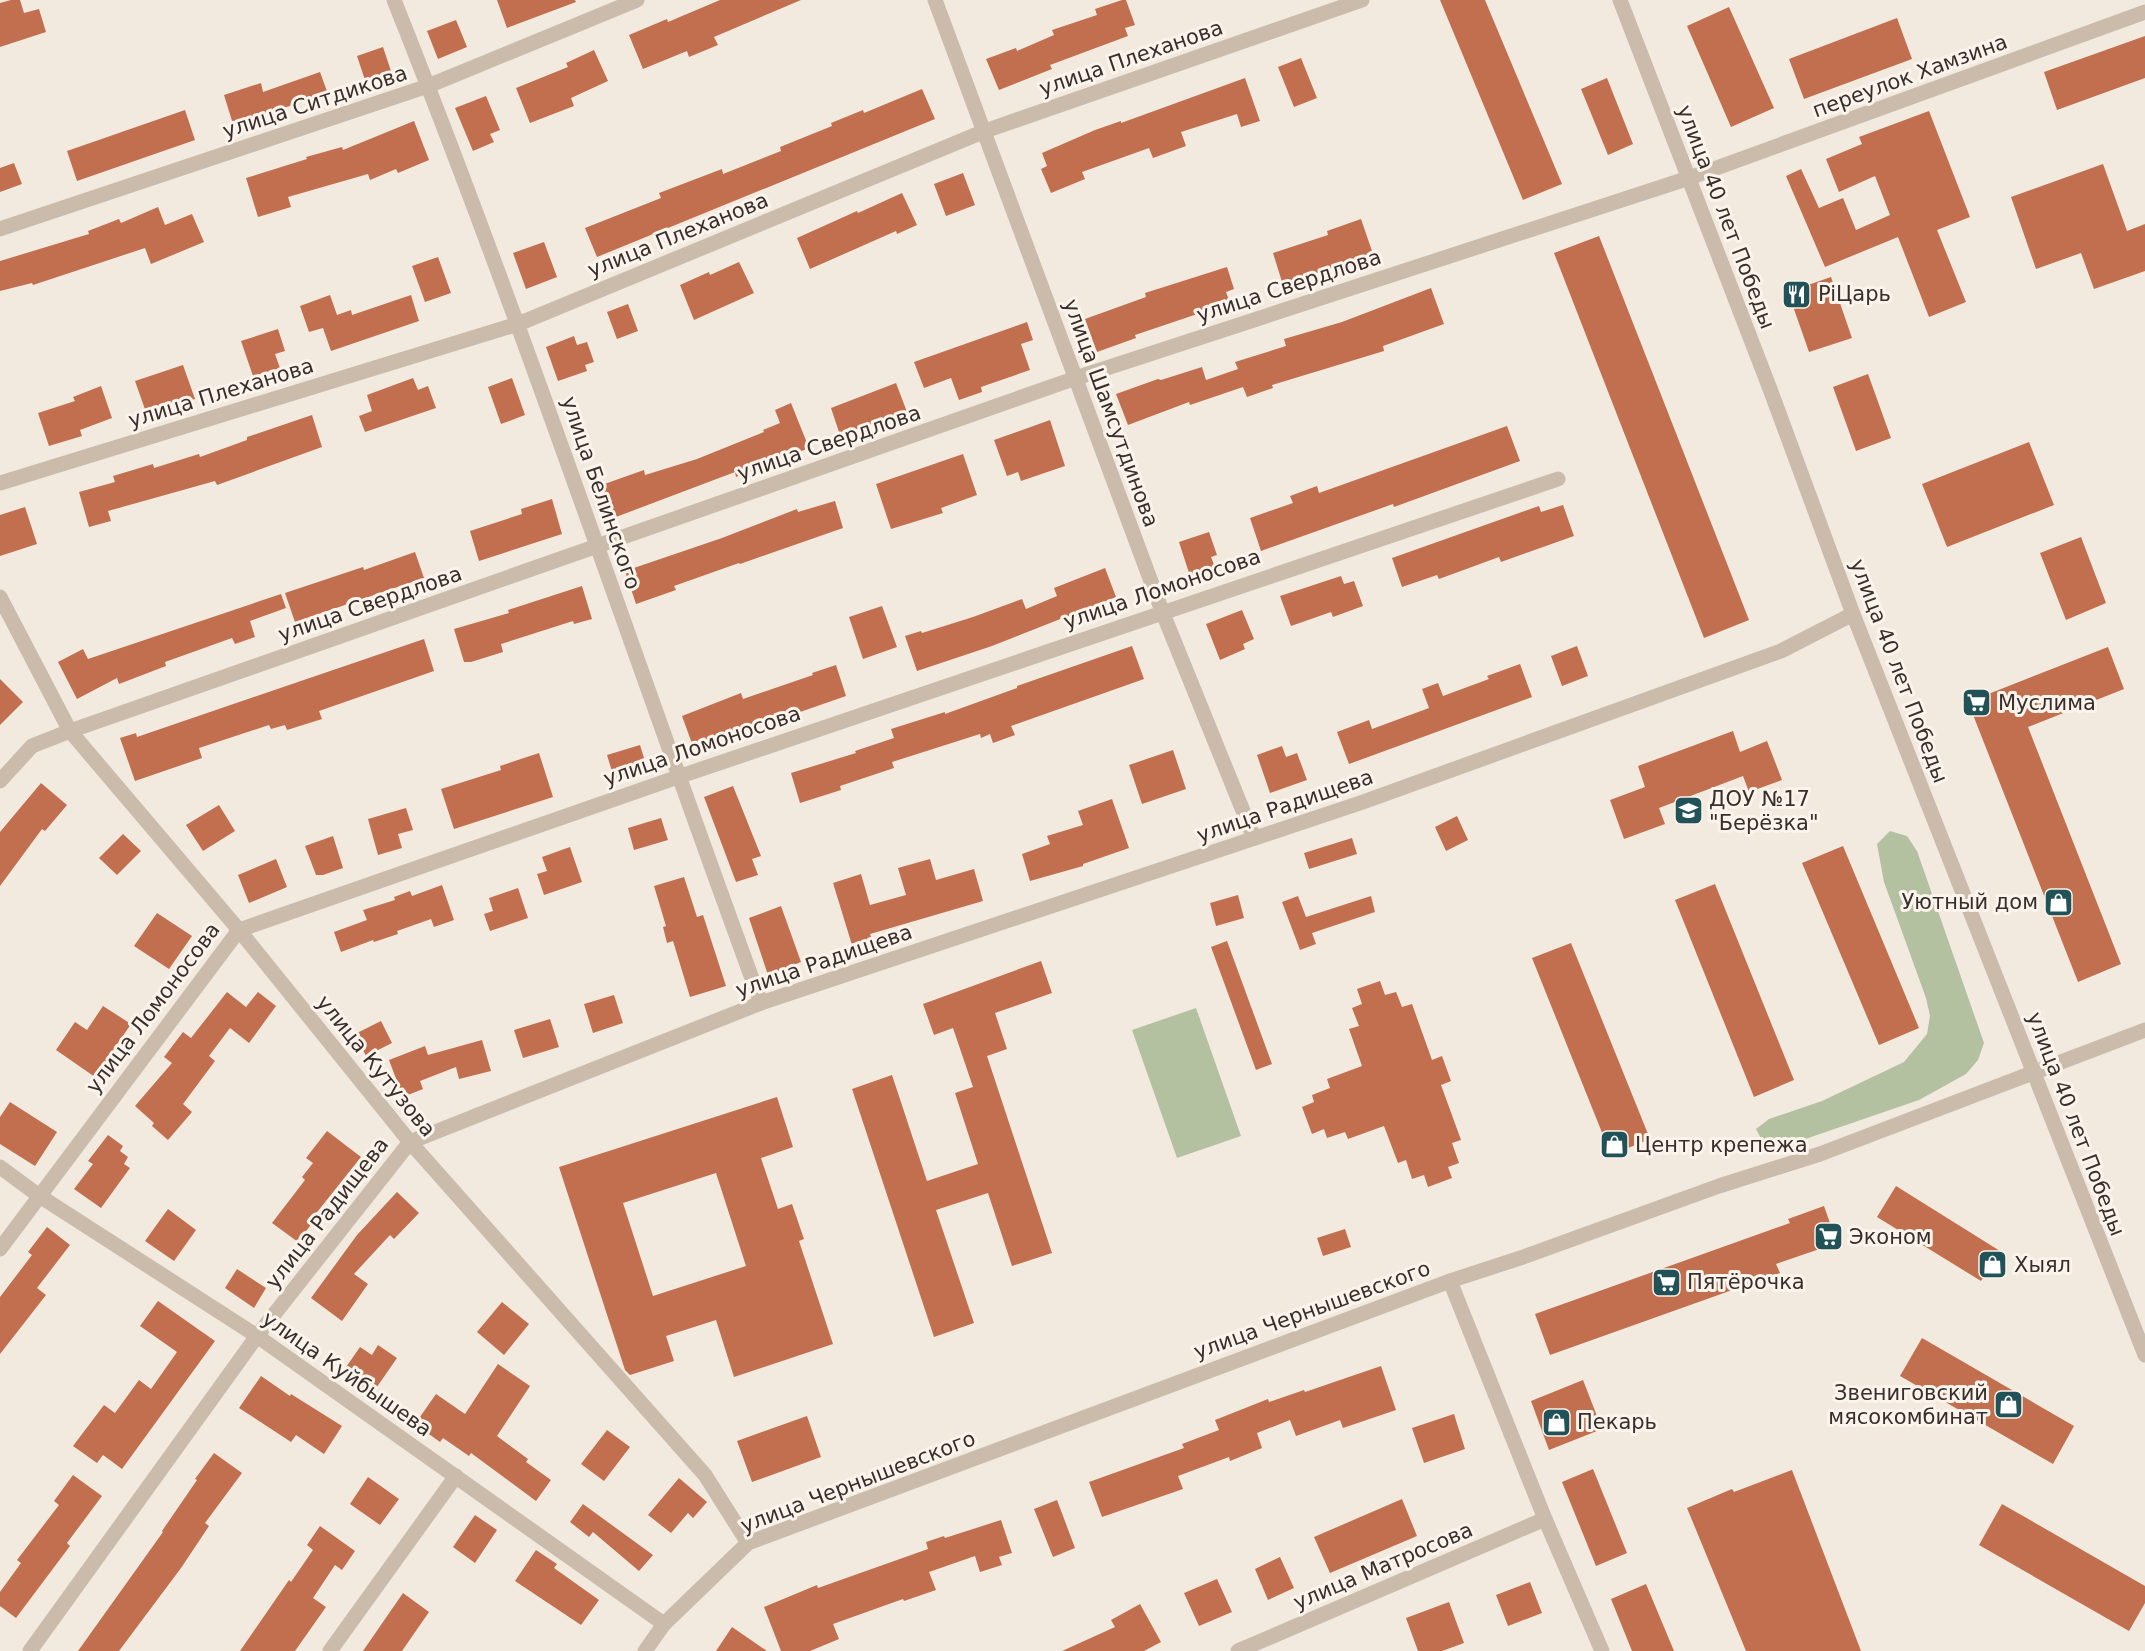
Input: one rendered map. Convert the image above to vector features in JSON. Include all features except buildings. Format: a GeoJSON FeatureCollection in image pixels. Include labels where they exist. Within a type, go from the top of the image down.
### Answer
{"type":"FeatureCollection","features":[{"type":"Feature","properties":{"kind":"street","name":"улица Белинского"},"geometry":{"type":"LineString","coordinates":[[394,0],[518,324],[678,777],[761,1003]]}},
{"type":"Feature","properties":{"kind":"street","name":"улица Ситдикова"},"geometry":{"type":"LineString","coordinates":[[0,229],[428,87],[637,0]]}},
{"type":"Feature","properties":{"kind":"street","name":"улица Шамсутдинова"},"geometry":{"type":"LineString","coordinates":[[935,0],[1162,611],[1254,838]]}},
{"type":"Feature","properties":{"kind":"street","name":"улица Плеханова"},"geometry":{"type":"LineString","coordinates":[[0,483],[518,324],[985,131],[1362,0]]}},
{"type":"Feature","properties":{"kind":"street","name":"улица 40 лет Победы"},"geometry":{"type":"LineString","coordinates":[[1620,0],[1770,389],[1853,614],[2145,1355]]}},
{"type":"Feature","properties":{"kind":"street","name":"переулок Хамзина"},"geometry":{"type":"LineString","coordinates":[[1689,178],[2145,12]]}},
{"type":"Feature","properties":{"kind":"street","name":"улица Свердлова"},"geometry":{"type":"LineString","coordinates":[[0,781],[32,746],[70,731],[1076,378],[1689,178]]}},
{"type":"Feature","properties":{"kind":"street","name":"улица Ломоносова"},"geometry":{"type":"LineString","coordinates":[[0,1249],[38,1195],[239,930],[1162,611],[1558,479]]}},
{"type":"Feature","properties":{"kind":"street","name":"улица Кутузова"},"geometry":{"type":"LineString","coordinates":[[0,597],[70,731],[239,930],[410,1142],[705,1475],[748,1543]]}},
{"type":"Feature","properties":{"kind":"street","name":"улица Радищева"},"geometry":{"type":"LineString","coordinates":[[30,1651],[257,1336],[410,1142],[761,1003],[1363,802],[1781,651],[1853,614]]}},
{"type":"Feature","properties":{"kind":"street","name":"улица Чернышевского"},"geometry":{"type":"LineString","coordinates":[[645,1651],[664,1624],[748,1543],[1450,1281],[1719,1186],[1820,1154],[2145,1030]]}},
{"type":"Feature","properties":{"kind":"street","name":"улица Куйбышева"},"geometry":{"type":"LineString","coordinates":[[0,1167],[38,1195],[257,1336],[664,1624]]}},
{"type":"Feature","properties":{"kind":"street"},"geometry":{"type":"LineString","coordinates":[[1450,1281],[1545,1519],[1602,1651]]}},
{"type":"Feature","properties":{"kind":"street"},"geometry":{"type":"LineString","coordinates":[[330,1651],[456,1476]]}},
{"type":"Feature","properties":{"kind":"street","name":"улица Матросова"},"geometry":{"type":"LineString","coordinates":[[1238,1651],[1545,1519]]}},
{"type":"Feature","properties":{"kind":"green space"},"geometry":{"type":"Polygon","coordinates":[[[1890,831],[1907,836],[1917,851],[1984,1043],[1978,1060],[1966,1074],[1919,1100],[1782,1147],[1764,1144],[1756,1129],[1769,1119],[1822,1101],[1904,1062],[1927,1034],[1930,1016],[1926,998],[1884,882],[1877,844],[1890,831]]]}},
{"type":"Feature","properties":{"kind":"green space"},"geometry":{"type":"Polygon","coordinates":[[[1196,1008],[1241,1136],[1177,1158],[1132,1030],[1196,1008]]]}},
{"type":"Feature","properties":{"kind":"place","name":"PiЦарь"},"geometry":{"type":"Point","coordinates":[1797,294]}},
{"type":"Feature","properties":{"kind":"place","name":"Муслима"},"geometry":{"type":"Point","coordinates":[1977,703]}},
{"type":"Feature","properties":{"kind":"place","name":"ДОУ №17 \"Берёзка\""},"geometry":{"type":"Point","coordinates":[1688,811]}},
{"type":"Feature","properties":{"kind":"place","name":"Уютный дом"},"geometry":{"type":"Point","coordinates":[2059,902]}},
{"type":"Feature","properties":{"kind":"place","name":"Центр крепежа"},"geometry":{"type":"Point","coordinates":[1614,1145]}},
{"type":"Feature","properties":{"kind":"place","name":"Эконом"},"geometry":{"type":"Point","coordinates":[1828,1237]}},
{"type":"Feature","properties":{"kind":"place","name":"Хыял"},"geometry":{"type":"Point","coordinates":[1993,1265]}},
{"type":"Feature","properties":{"kind":"place","name":"Пятёрочка"},"geometry":{"type":"Point","coordinates":[1666,1282]}},
{"type":"Feature","properties":{"kind":"place","name":"Звениговский мясокомбинат"},"geometry":{"type":"Point","coordinates":[2009,1405]}},
{"type":"Feature","properties":{"kind":"place","name":"Пекарь"},"geometry":{"type":"Point","coordinates":[1556,1422]}}]}
